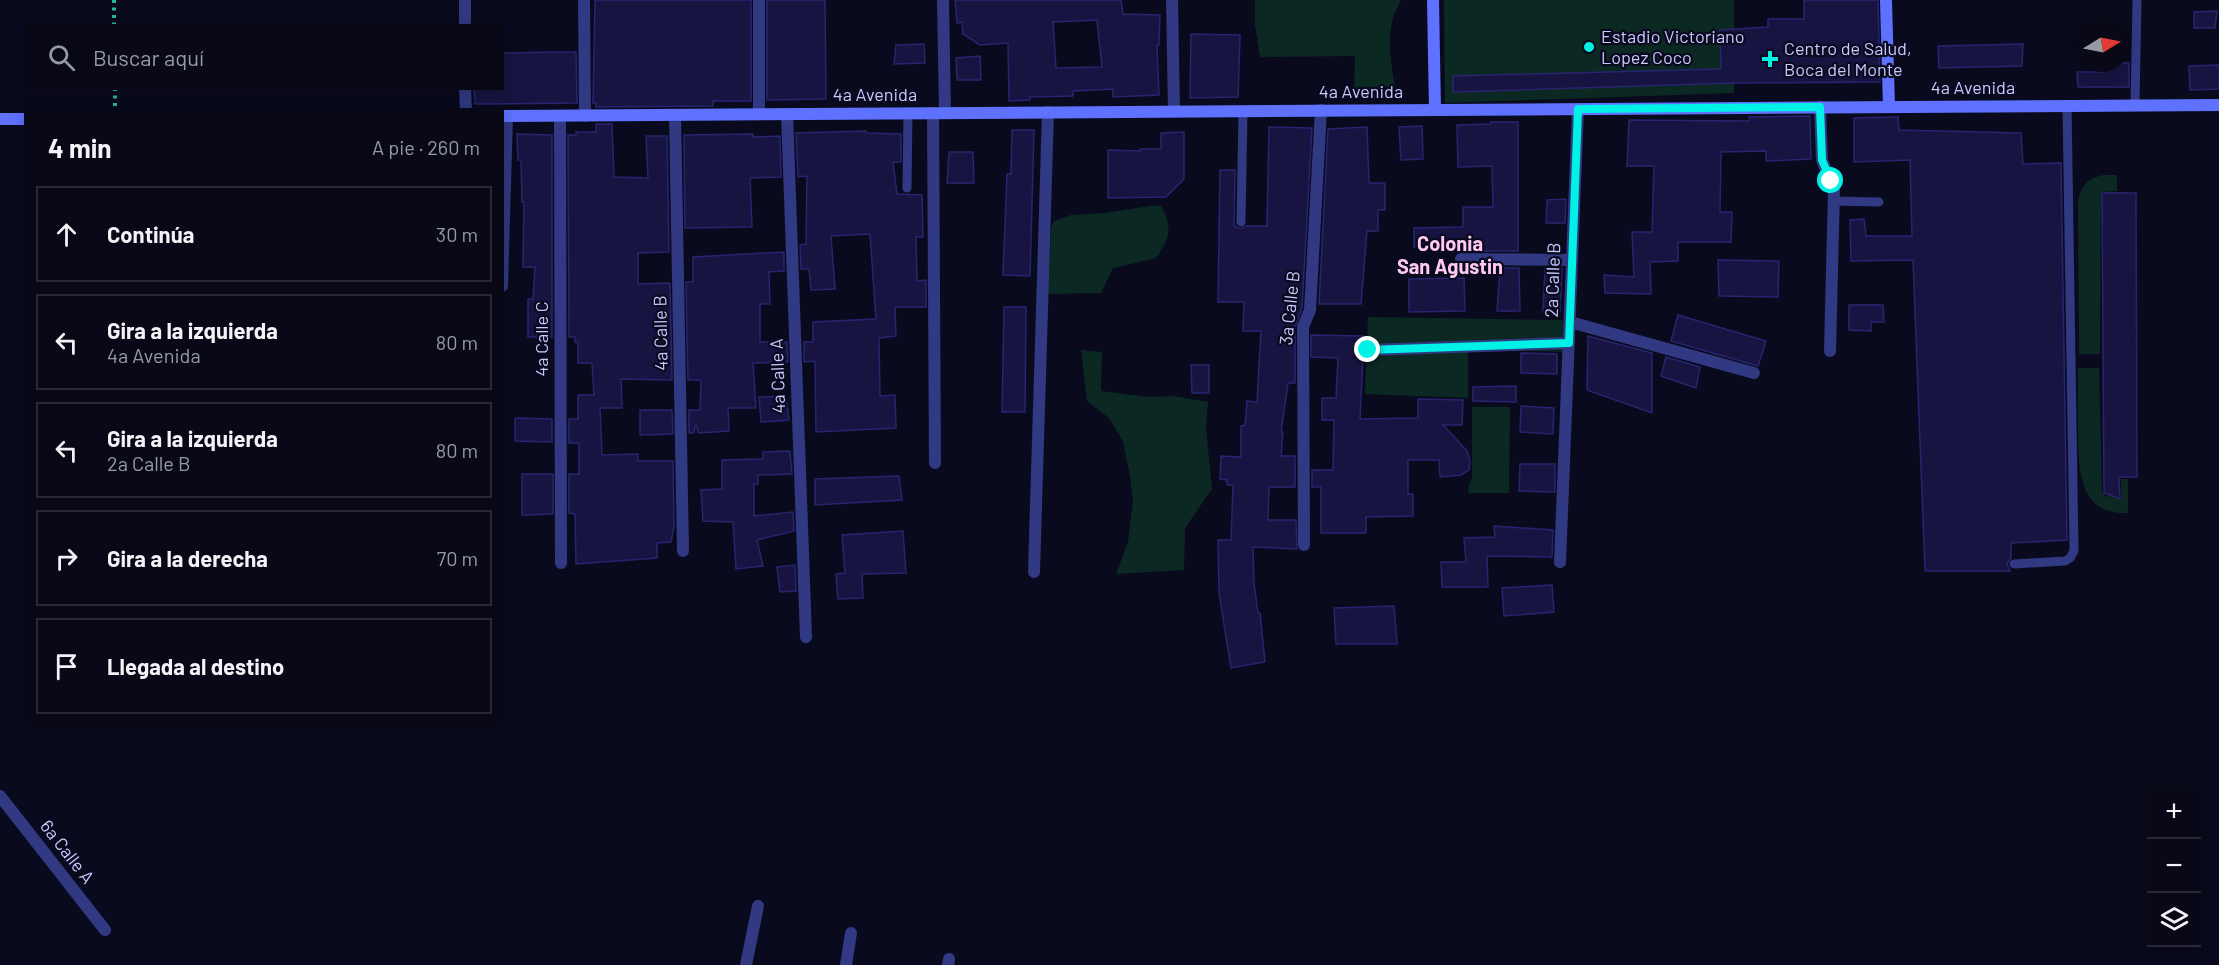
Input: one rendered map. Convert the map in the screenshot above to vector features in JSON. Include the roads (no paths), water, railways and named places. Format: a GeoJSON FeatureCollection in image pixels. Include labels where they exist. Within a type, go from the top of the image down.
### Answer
{"type":"FeatureCollection","features":[{"type":"Feature","properties":{"kind":"street"},"geometry":{"type":"LineString","coordinates":[[465,0],[465,24]]}},
{"type":"Feature","properties":{"kind":"street"},"geometry":{"type":"LineString","coordinates":[[584,0],[585,116]]}},
{"type":"Feature","properties":{"kind":"street"},"geometry":{"type":"LineString","coordinates":[[759,0],[759,114]]}},
{"type":"Feature","properties":{"kind":"street"},"geometry":{"type":"LineString","coordinates":[[935,463],[939,113],[943,0]]}},
{"type":"Feature","properties":{"kind":"street"},"geometry":{"type":"LineString","coordinates":[[1172,0],[1174,111]]}},
{"type":"Feature","properties":{"kind":"street"},"geometry":{"type":"LineString","coordinates":[[1433,0],[1435,110]]}},
{"type":"Feature","properties":{"kind":"street"},"geometry":{"type":"LineString","coordinates":[[1886,0],[1889,107]]}},
{"type":"Feature","properties":{"kind":"street"},"geometry":{"type":"LineString","coordinates":[[465,90],[466,108]]}},
{"type":"Feature","properties":{"kind":"street","name":"4a Avenida"},"geometry":{"type":"LineString","coordinates":[[505,116],[2219,105]]}},
{"type":"Feature","properties":{"kind":"street"},"geometry":{"type":"LineString","coordinates":[[1820,107],[1822,160],[1833,185],[1834,201],[1830,351]]}},
{"type":"Feature","properties":{"kind":"street","name":"2a Calle B"},"geometry":{"type":"LineString","coordinates":[[1560,561],[1578,109]]}},
{"type":"Feature","properties":{"kind":"street","name":"3a Calle B"},"geometry":{"type":"LineString","coordinates":[[1304,545],[1303,327],[1310,310],[1321,110]]}},
{"type":"Feature","properties":{"kind":"street"},"geometry":{"type":"LineString","coordinates":[[1034,572],[1048,112]]}},
{"type":"Feature","properties":{"kind":"street","name":"4a Calle A"},"geometry":{"type":"LineString","coordinates":[[786,114],[806,637]]}},
{"type":"Feature","properties":{"kind":"street","name":"4a Calle B"},"geometry":{"type":"LineString","coordinates":[[675,115],[683,551]]}},
{"type":"Feature","properties":{"kind":"street"},"geometry":{"type":"LineString","coordinates":[[504,173],[505,116]]}},
{"type":"Feature","properties":{"kind":"street","name":"4a Calle C"},"geometry":{"type":"LineString","coordinates":[[560,116],[561,562]]}},
{"type":"Feature","properties":{"kind":"street"},"geometry":{"type":"LineString","coordinates":[[0,119],[24,119]]}},
{"type":"Feature","properties":{"kind":"street"},"geometry":{"type":"LineString","coordinates":[[1461,259],[1572,260]]}},
{"type":"Feature","properties":{"kind":"street"},"geometry":{"type":"LineString","coordinates":[[1570,322],[1754,374]]}},
{"type":"Feature","properties":{"kind":"street"},"geometry":{"type":"LineString","coordinates":[[1368,350],[1569,343]]}},
{"type":"Feature","properties":{"kind":"street","name":"6a Calle A"},"geometry":{"type":"LineString","coordinates":[[0,796],[105,930]]}},
{"type":"Feature","properties":{"kind":"street"},"geometry":{"type":"LineString","coordinates":[[746,965],[758,906]]}},
{"type":"Feature","properties":{"kind":"street"},"geometry":{"type":"LineString","coordinates":[[846,965],[851,933]]}},
{"type":"Feature","properties":{"kind":"lane"},"geometry":{"type":"LineString","coordinates":[[2135,105],[2137,0]]}},
{"type":"Feature","properties":{"kind":"lane"},"geometry":{"type":"LineString","coordinates":[[2014,564],[2065,561],[2074,551],[2067,105]]}},
{"type":"Feature","properties":{"kind":"lane"},"geometry":{"type":"LineString","coordinates":[[1240,222],[1243,111]]}},
{"type":"Feature","properties":{"kind":"lane"},"geometry":{"type":"LineString","coordinates":[[907,188],[908,113]]}},
{"type":"Feature","properties":{"kind":"lane"},"geometry":{"type":"LineString","coordinates":[[1834,201],[1879,201]]}},
{"type":"Feature","properties":{"kind":"place","name":"Estadio Victoriano Lopez Coco"},"geometry":{"type":"Point","coordinates":[1589,47]}},
{"type":"Feature","properties":{"kind":"place","name":"Centro de Salud, Boca del Monte"},"geometry":{"type":"Point","coordinates":[1770,59]}},
{"type":"Feature","properties":{"kind":"district","name":"Colonia San Agustin"},"geometry":{"type":"Point","coordinates":[1450,256]}}]}
